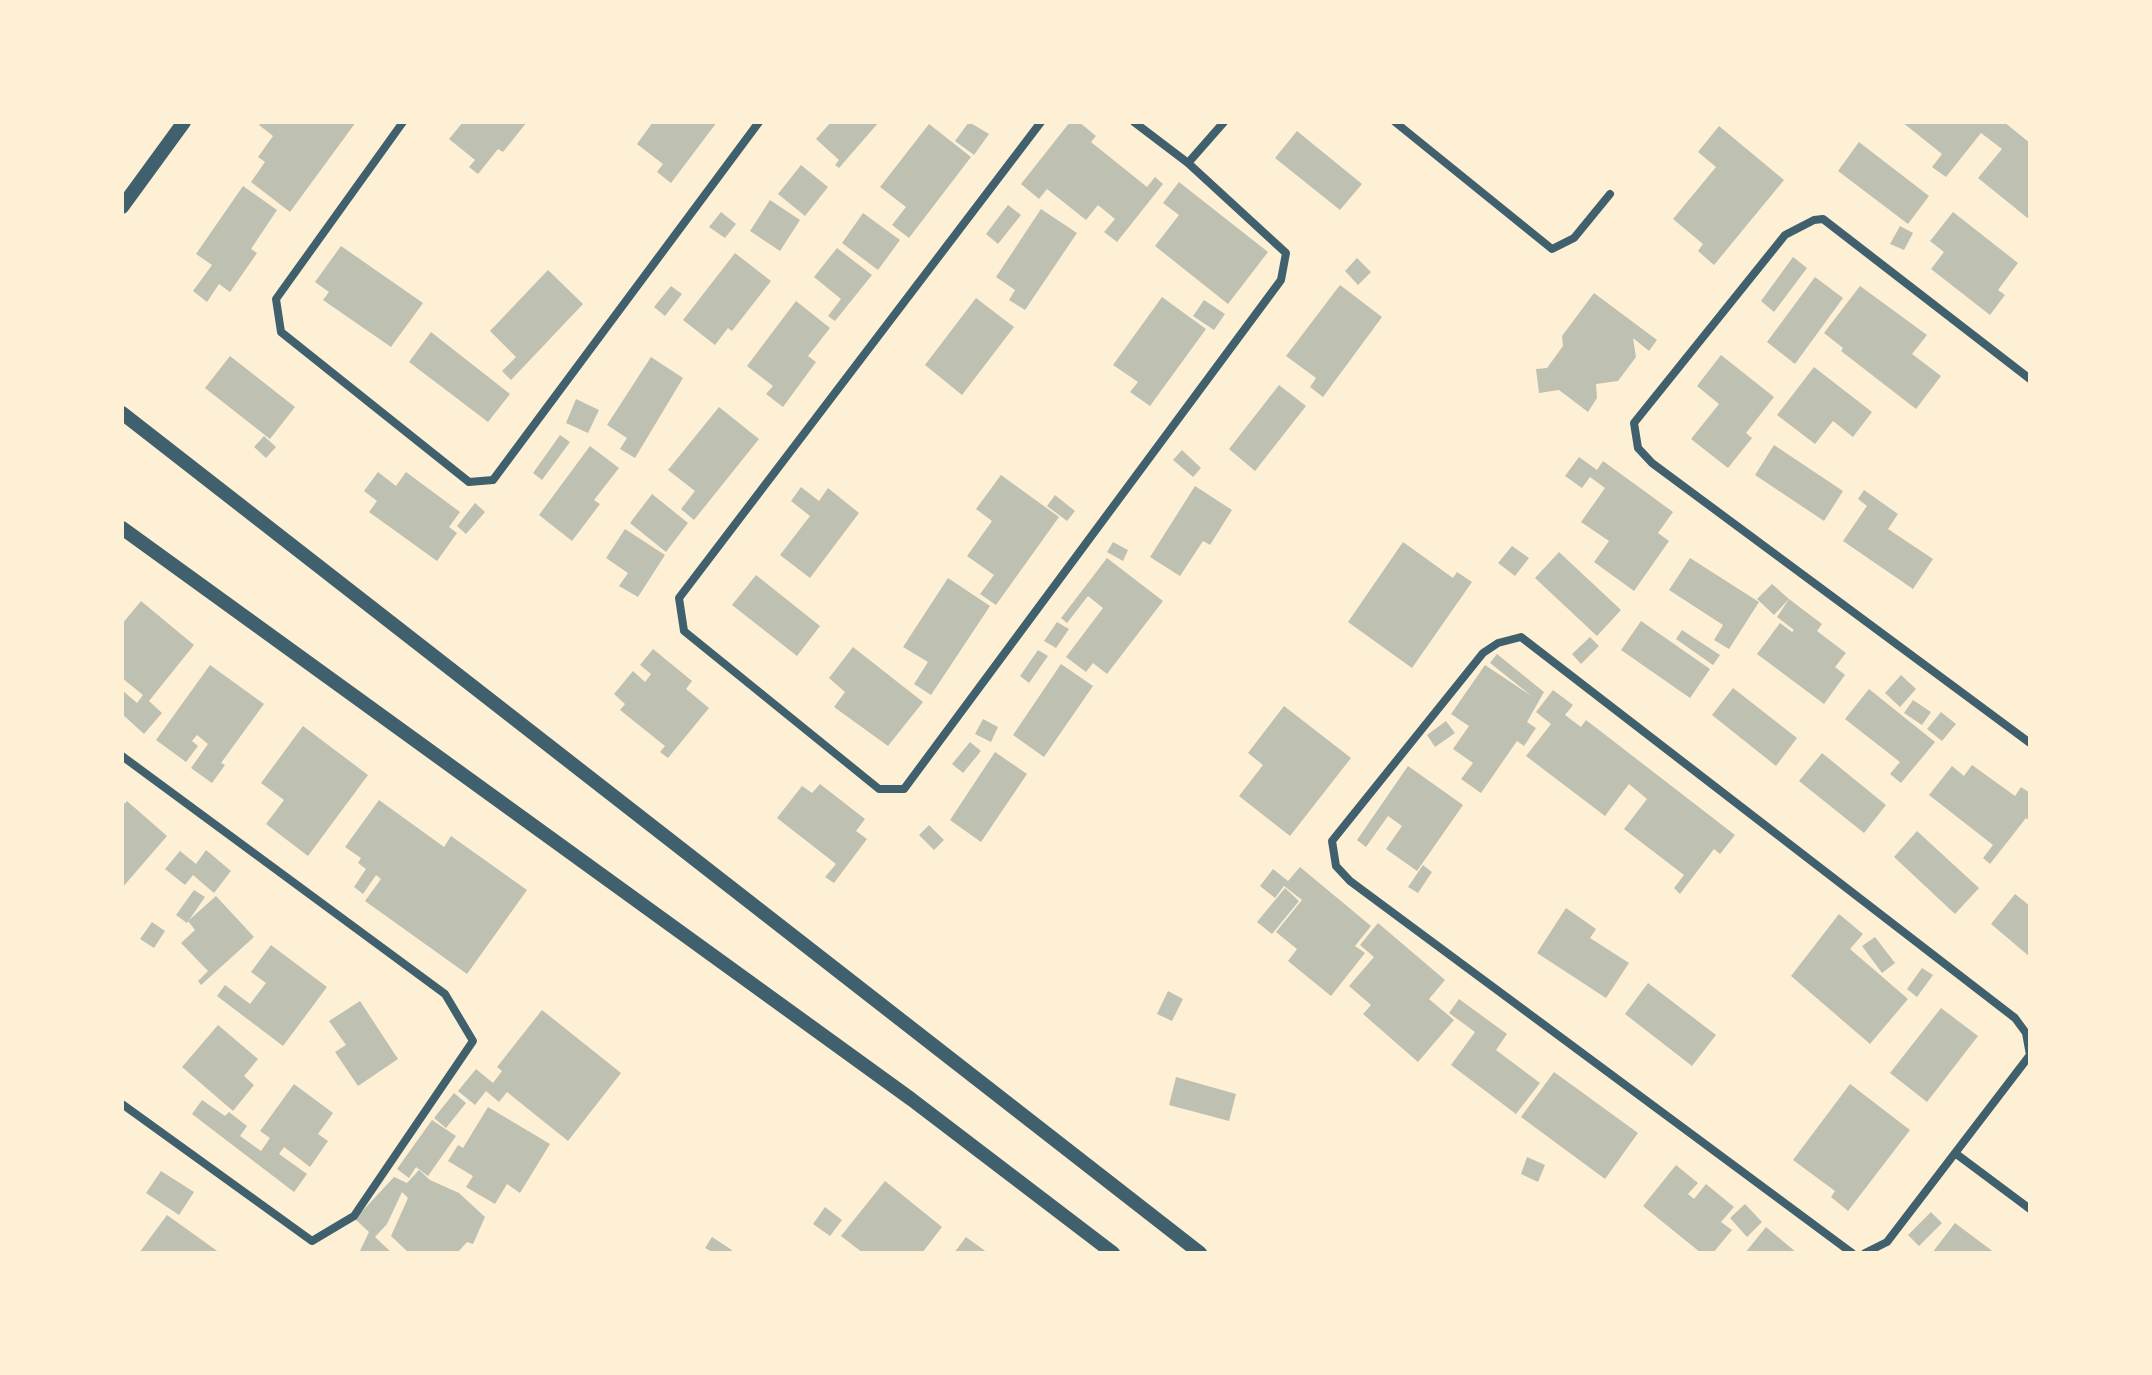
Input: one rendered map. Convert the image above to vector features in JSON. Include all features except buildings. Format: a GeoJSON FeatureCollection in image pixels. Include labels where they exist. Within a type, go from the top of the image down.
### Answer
{"type":"FeatureCollection","features":[{"type":"Feature","properties":{"kind":"street"},"geometry":{"type":"LineString","coordinates":[[122,207],[184,122]]}},
{"type":"Feature","properties":{"kind":"street"},"geometry":{"type":"LineString","coordinates":[[403,122],[276,299],[281,332],[469,482],[493,480],[759,122]]}},
{"type":"Feature","properties":{"kind":"street"},"geometry":{"type":"LineString","coordinates":[[1041,122],[679,598],[684,631],[879,789],[904,789],[1281,280],[1286,253],[1188,163],[1134,122]]}},
{"type":"Feature","properties":{"kind":"street"},"geometry":{"type":"LineString","coordinates":[[1188,163],[1224,122]]}},
{"type":"Feature","properties":{"kind":"street"},"geometry":{"type":"LineString","coordinates":[[1395,122],[1552,249],[1574,238],[1610,194]]}},
{"type":"Feature","properties":{"kind":"street"},"geometry":{"type":"LineString","coordinates":[[2030,379],[1823,219],[1814,220],[1785,235],[1634,423],[1638,448],[1652,463],[2030,743]]}},
{"type":"Feature","properties":{"kind":"street"},"geometry":{"type":"LineString","coordinates":[[122,413],[1200,1253]]}},
{"type":"Feature","properties":{"kind":"street"},"geometry":{"type":"LineString","coordinates":[[122,528],[911,1099],[1113,1253]]}},
{"type":"Feature","properties":{"kind":"street"},"geometry":{"type":"LineString","coordinates":[[1852,1253],[1350,881],[1336,866],[1332,841],[1483,653],[1498,643],[1521,637],[2015,1018],[2026,1033],[2030,1055],[1887,1242],[1865,1253]]}},
{"type":"Feature","properties":{"kind":"street"},"geometry":{"type":"LineString","coordinates":[[122,756],[445,994],[473,1041],[354,1216],[312,1241],[122,1104]]}},
{"type":"Feature","properties":{"kind":"street"},"geometry":{"type":"LineString","coordinates":[[1955,1153],[2030,1209]]}}]}
